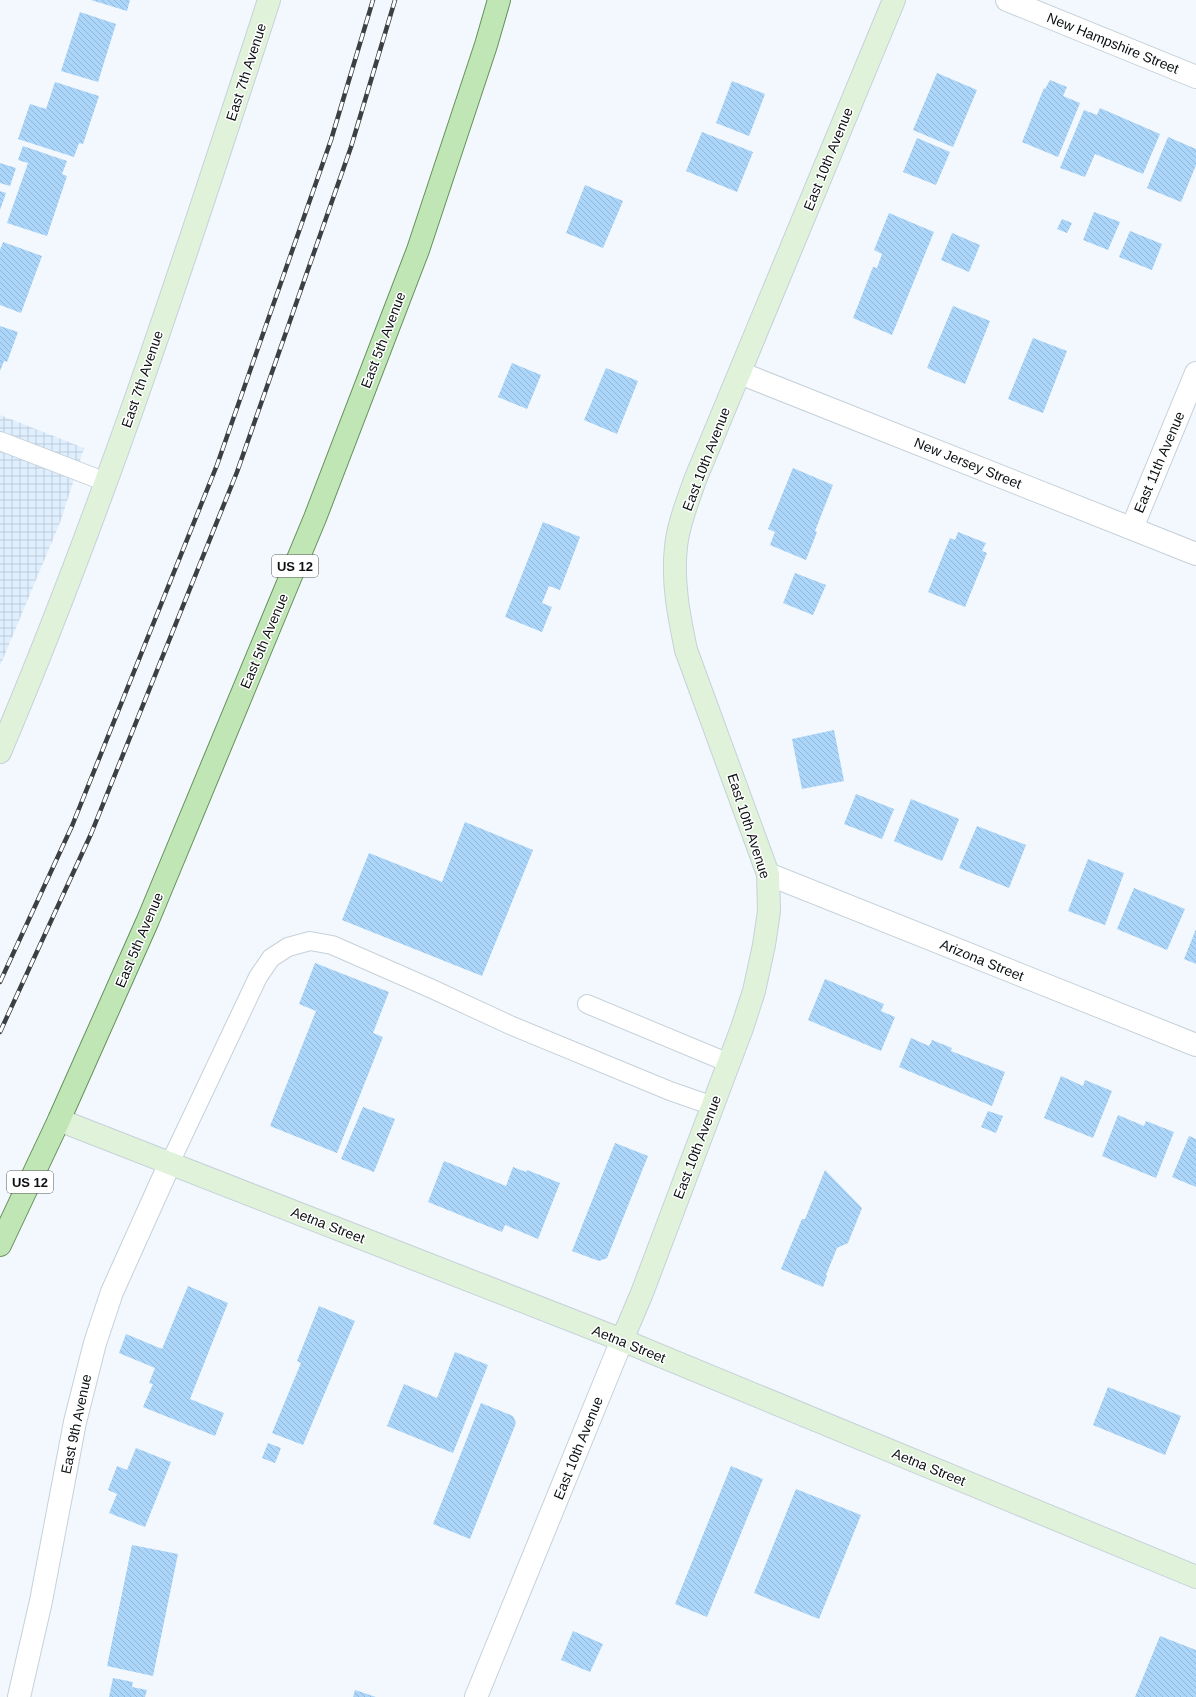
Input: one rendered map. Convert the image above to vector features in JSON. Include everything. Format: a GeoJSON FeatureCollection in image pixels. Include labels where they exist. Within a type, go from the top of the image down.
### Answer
{"type":"FeatureCollection","features":[{"type":"Feature","properties":{"kind":"main road","name":"East 5th Avenue"},"geometry":{"type":"LineString","coordinates":[[0,1245],[60,1120],[151,913],[315,518],[418,250],[486,45],[499,0]]}},
{"type":"Feature","properties":{"kind":"street","name":"East 7th Avenue"},"geometry":{"type":"LineString","coordinates":[[0,752],[58,608],[106,482],[165,315],[269,0]]}},
{"type":"Feature","properties":{"kind":"street","name":"East 10th Avenue"},"geometry":{"type":"LineString","coordinates":[[476,1697],[642,1292],[729,1063],[754,991],[764,945],[769,911],[768,874],[686,650],[679,615],[675,580],[676,546],[684,513],[695,480],[894,0]]}},
{"type":"Feature","properties":{"kind":"street","name":"New Hampshire Street"},"geometry":{"type":"LineString","coordinates":[[1008,0],[1196,77]]}},
{"type":"Feature","properties":{"kind":"street","name":"New Jersey Street"},"geometry":{"type":"LineString","coordinates":[[740,373],[1196,554]]}},
{"type":"Feature","properties":{"kind":"street","name":"East 11th Avenue"},"geometry":{"type":"LineString","coordinates":[[1132,528],[1196,373]]}},
{"type":"Feature","properties":{"kind":"street","name":"Arizona Street"},"geometry":{"type":"LineString","coordinates":[[768,874],[1196,1045]]}},
{"type":"Feature","properties":{"kind":"street","name":"Aetna Street"},"geometry":{"type":"LineString","coordinates":[[60,1120],[622,1340],[1196,1577]]}},
{"type":"Feature","properties":{"kind":"street","name":"East 9th Avenue"},"geometry":{"type":"LineString","coordinates":[[19,1697],[41,1601],[75,1422],[95,1343],[112,1292],[170,1163]]}},
{"type":"Feature","properties":{"kind":"lane"},"geometry":{"type":"LineString","coordinates":[[0,441],[106,482]]}},
{"type":"Feature","properties":{"kind":"lane"},"geometry":{"type":"LineString","coordinates":[[170,1163],[258,977],[271,958],[288,947],[310,941],[332,945],[518,1028],[670,1092],[713,1106]]}},
{"type":"Feature","properties":{"kind":"lane"},"geometry":{"type":"LineString","coordinates":[[587,1004],[729,1063]]}},
{"type":"Feature","properties":{"kind":"shaded area"},"geometry":{"type":"Polygon","coordinates":[[[0,415],[84,448],[61,520],[0,666],[0,415]]]}},
{"type":"Feature","properties":{"kind":"building"},"geometry":{"type":"Polygon","coordinates":[[[91,0],[130,0],[127,11],[91,0]]]}},
{"type":"Feature","properties":{"kind":"building"},"geometry":{"type":"Polygon","coordinates":[[[80,12],[116,24],[98,82],[61,71],[80,12]]]}},
{"type":"Feature","properties":{"kind":"building"},"geometry":{"type":"Polygon","coordinates":[[[937,73],[977,90],[953,147],[913,130],[937,73]]]}},
{"type":"Feature","properties":{"kind":"building"},"geometry":{"type":"Polygon","coordinates":[[[1050,80],[1067,87],[1063,96],[1080,103],[1058,157],[1022,142],[1044,88],[1045,89],[1050,80]]]}},
{"type":"Feature","properties":{"kind":"building"},"geometry":{"type":"Polygon","coordinates":[[[732,81],[765,94],[749,136],[716,123],[732,81]]]}},
{"type":"Feature","properties":{"kind":"building"},"geometry":{"type":"Polygon","coordinates":[[[55,82],[99,96],[83,144],[79,143],[74,157],[18,139],[30,104],[46,109],[55,82]]]}},
{"type":"Feature","properties":{"kind":"building"},"geometry":{"type":"Polygon","coordinates":[[[1100,108],[1160,134],[1143,174],[1095,154],[1085,177],[1060,168],[1084,110],[1097,115],[1100,108]]]}},
{"type":"Feature","properties":{"kind":"building"},"geometry":{"type":"Polygon","coordinates":[[[702,132],[753,152],[737,192],[686,171],[702,132]]]}},
{"type":"Feature","properties":{"kind":"building"},"geometry":{"type":"Polygon","coordinates":[[[1168,137],[1196,149],[1196,165],[1181,202],[1147,188],[1168,137]]]}},
{"type":"Feature","properties":{"kind":"building"},"geometry":{"type":"Polygon","coordinates":[[[917,138],[950,152],[936,185],[903,172],[917,138]]]}},
{"type":"Feature","properties":{"kind":"building"},"geometry":{"type":"Polygon","coordinates":[[[23,146],[67,161],[62,174],[67,176],[47,236],[7,223],[28,163],[18,160],[23,146]]]}},
{"type":"Feature","properties":{"kind":"building"},"geometry":{"type":"Polygon","coordinates":[[[0,163],[16,168],[10,186],[0,183],[0,163]]]}},
{"type":"Feature","properties":{"kind":"building"},"geometry":{"type":"Polygon","coordinates":[[[585,185],[623,201],[603,248],[566,233],[585,185]]]}},
{"type":"Feature","properties":{"kind":"building"},"geometry":{"type":"Polygon","coordinates":[[[0,191],[6,193],[0,210],[0,191]]]}},
{"type":"Feature","properties":{"kind":"building"},"geometry":{"type":"Polygon","coordinates":[[[1094,212],[1120,222],[1108,250],[1083,240],[1094,212]]]}},
{"type":"Feature","properties":{"kind":"building"},"geometry":{"type":"Polygon","coordinates":[[[889,213],[934,232],[892,335],[853,318],[873,267],[877,268],[882,254],[874,250],[889,213]]]}},
{"type":"Feature","properties":{"kind":"building"},"geometry":{"type":"Polygon","coordinates":[[[1062,219],[1072,223],[1067,233],[1057,229],[1062,219]]]}},
{"type":"Feature","properties":{"kind":"building"},"geometry":{"type":"Polygon","coordinates":[[[1130,231],[1162,244],[1152,270],[1119,257],[1130,231]]]}},
{"type":"Feature","properties":{"kind":"building"},"geometry":{"type":"Polygon","coordinates":[[[952,233],[980,245],[969,272],[941,260],[952,233]]]}},
{"type":"Feature","properties":{"kind":"building"},"geometry":{"type":"Polygon","coordinates":[[[3,242],[42,256],[21,313],[0,305],[0,250],[3,242]]]}},
{"type":"Feature","properties":{"kind":"building"},"geometry":{"type":"Polygon","coordinates":[[[953,306],[990,321],[965,384],[927,368],[953,306]]]}},
{"type":"Feature","properties":{"kind":"building"},"geometry":{"type":"Polygon","coordinates":[[[0,326],[18,332],[7,362],[4,361],[0,371],[0,326]]]}},
{"type":"Feature","properties":{"kind":"building"},"geometry":{"type":"Polygon","coordinates":[[[1033,338],[1067,351],[1043,413],[1008,399],[1033,338]]]}},
{"type":"Feature","properties":{"kind":"building"},"geometry":{"type":"Polygon","coordinates":[[[512,363],[541,375],[527,409],[498,397],[512,363]]]}},
{"type":"Feature","properties":{"kind":"building"},"geometry":{"type":"Polygon","coordinates":[[[606,368],[638,381],[617,434],[584,420],[606,368]]]}},
{"type":"Feature","properties":{"kind":"building"},"geometry":{"type":"Polygon","coordinates":[[[793,468],[833,485],[815,531],[817,532],[806,560],[770,545],[775,532],[768,529],[793,468]]]}},
{"type":"Feature","properties":{"kind":"building"},"geometry":{"type":"Polygon","coordinates":[[[543,522],[580,537],[560,590],[549,586],[542,603],[552,607],[542,632],[505,617],[543,522]]]}},
{"type":"Feature","properties":{"kind":"building"},"geometry":{"type":"Polygon","coordinates":[[[958,532],[986,543],[982,551],[987,553],[965,607],[928,592],[950,538],[955,540],[958,532]]]}},
{"type":"Feature","properties":{"kind":"building"},"geometry":{"type":"Polygon","coordinates":[[[795,573],[826,585],[813,615],[783,603],[795,573]]]}},
{"type":"Feature","properties":{"kind":"building"},"geometry":{"type":"Polygon","coordinates":[[[834,730],[844,781],[802,789],[792,739],[834,730]]]}},
{"type":"Feature","properties":{"kind":"building"},"geometry":{"type":"Polygon","coordinates":[[[856,794],[894,809],[882,839],[844,824],[856,794]]]}},
{"type":"Feature","properties":{"kind":"building"},"geometry":{"type":"Polygon","coordinates":[[[911,799],[959,819],[942,861],[894,841],[911,799]]]}},
{"type":"Feature","properties":{"kind":"building"},"geometry":{"type":"Polygon","coordinates":[[[465,822],[533,850],[482,976],[342,920],[369,853],[442,882],[465,822]]]}},
{"type":"Feature","properties":{"kind":"building"},"geometry":{"type":"Polygon","coordinates":[[[977,826],[1026,845],[1009,888],[959,868],[977,826]]]}},
{"type":"Feature","properties":{"kind":"building"},"geometry":{"type":"Polygon","coordinates":[[[1088,859],[1124,873],[1105,925],[1068,911],[1088,859]]]}},
{"type":"Feature","properties":{"kind":"building"},"geometry":{"type":"Polygon","coordinates":[[[1134,888],[1185,909],[1167,950],[1117,929],[1134,888]]]}},
{"type":"Feature","properties":{"kind":"building"},"geometry":{"type":"Polygon","coordinates":[[[1196,929],[1196,964],[1184,959],[1196,929]]]}},
{"type":"Feature","properties":{"kind":"building"},"geometry":{"type":"Polygon","coordinates":[[[315,963],[389,992],[373,1033],[383,1037],[337,1153],[270,1126],[316,1011],[299,1004],[315,963]]]}},
{"type":"Feature","properties":{"kind":"building"},"geometry":{"type":"Polygon","coordinates":[[[825,979],[884,1004],[881,1011],[895,1017],[881,1051],[808,1020],[825,979]]]}},
{"type":"Feature","properties":{"kind":"building"},"geometry":{"type":"Polygon","coordinates":[[[911,1038],[929,1046],[932,1040],[952,1048],[951,1051],[1005,1072],[992,1106],[899,1067],[911,1038]]]}},
{"type":"Feature","properties":{"kind":"building"},"geometry":{"type":"Polygon","coordinates":[[[1061,1076],[1083,1086],[1085,1080],[1112,1091],[1093,1138],[1044,1118],[1061,1076]]]}},
{"type":"Feature","properties":{"kind":"building"},"geometry":{"type":"Polygon","coordinates":[[[363,1107],[395,1119],[374,1172],[341,1159],[363,1107]]]}},
{"type":"Feature","properties":{"kind":"building"},"geometry":{"type":"Polygon","coordinates":[[[988,1111],[1003,1116],[996,1133],[981,1127],[988,1111]]]}},
{"type":"Feature","properties":{"kind":"building"},"geometry":{"type":"Polygon","coordinates":[[[1118,1115],[1144,1126],[1146,1121],[1174,1132],[1156,1178],[1102,1156],[1118,1115]]]}},
{"type":"Feature","properties":{"kind":"building"},"geometry":{"type":"Polygon","coordinates":[[[1189,1136],[1196,1139],[1196,1187],[1172,1177],[1189,1136]]]}},
{"type":"Feature","properties":{"kind":"building"},"geometry":{"type":"Polygon","coordinates":[[[615,1143],[648,1156],[607,1258],[599,1261],[572,1251],[615,1143]]]}},
{"type":"Feature","properties":{"kind":"building"},"geometry":{"type":"Polygon","coordinates":[[[444,1161],[506,1186],[513,1167],[526,1172],[527,1170],[560,1183],[538,1239],[505,1225],[502,1232],[428,1202],[444,1161]]]}},
{"type":"Feature","properties":{"kind":"building"},"geometry":{"type":"Polygon","coordinates":[[[825,1170],[862,1208],[848,1243],[837,1248],[826,1275],[827,1276],[823,1287],[781,1269],[802,1219],[805,1219],[825,1170]]]}},
{"type":"Feature","properties":{"kind":"building"},"geometry":{"type":"Polygon","coordinates":[[[188,1286],[228,1303],[190,1399],[224,1413],[215,1436],[143,1407],[153,1384],[149,1383],[155,1368],[119,1353],[126,1334],[162,1349],[188,1286]]]}},
{"type":"Feature","properties":{"kind":"building"},"geometry":{"type":"Polygon","coordinates":[[[319,1306],[355,1321],[303,1445],[272,1433],[301,1363],[297,1361],[319,1306]]]}},
{"type":"Feature","properties":{"kind":"building"},"geometry":{"type":"Polygon","coordinates":[[[455,1352],[488,1365],[453,1453],[387,1426],[404,1384],[437,1398],[455,1352]]]}},
{"type":"Feature","properties":{"kind":"building"},"geometry":{"type":"Polygon","coordinates":[[[1108,1387],[1181,1416],[1165,1455],[1093,1425],[1108,1387]]]}},
{"type":"Feature","properties":{"kind":"building"},"geometry":{"type":"Polygon","coordinates":[[[481,1403],[513,1416],[516,1423],[470,1539],[433,1524],[481,1403]]]}},
{"type":"Feature","properties":{"kind":"building"},"geometry":{"type":"Polygon","coordinates":[[[268,1443],[281,1448],[275,1463],[262,1458],[268,1443]]]}},
{"type":"Feature","properties":{"kind":"building"},"geometry":{"type":"Polygon","coordinates":[[[136,1448],[171,1462],[145,1527],[109,1513],[117,1494],[108,1490],[117,1466],[127,1470],[136,1448]]]}},
{"type":"Feature","properties":{"kind":"building"},"geometry":{"type":"Polygon","coordinates":[[[731,1466],[763,1479],[707,1617],[675,1604],[731,1466]]]}},
{"type":"Feature","properties":{"kind":"building"},"geometry":{"type":"Polygon","coordinates":[[[796,1489],[861,1515],[819,1619],[754,1593],[796,1489]]]}},
{"type":"Feature","properties":{"kind":"building"},"geometry":{"type":"Polygon","coordinates":[[[132,1545],[178,1554],[153,1676],[107,1666],[132,1545]]]}},
{"type":"Feature","properties":{"kind":"building"},"geometry":{"type":"Polygon","coordinates":[[[573,1631],[603,1644],[590,1672],[561,1660],[573,1631]]]}},
{"type":"Feature","properties":{"kind":"building"},"geometry":{"type":"Polygon","coordinates":[[[1160,1636],[1196,1650],[1196,1697],[1135,1697],[1160,1636]]]}},
{"type":"Feature","properties":{"kind":"building"},"geometry":{"type":"Polygon","coordinates":[[[113,1678],[133,1682],[132,1687],[147,1690],[145,1697],[109,1697],[113,1678]]]}},
{"type":"Feature","properties":{"kind":"building"},"geometry":{"type":"Polygon","coordinates":[[[355,1690],[376,1697],[353,1697],[355,1690]]]}},
{"type":"Feature","properties":{"kind":"railway"},"geometry":{"type":"LineString","coordinates":[[0,982],[72,826],[217,465],[331,140],[373,0]]}},
{"type":"Feature","properties":{"kind":"railway"},"geometry":{"type":"LineString","coordinates":[[0,1032],[91,834],[237,472],[351,147],[395,0]]}}]}
